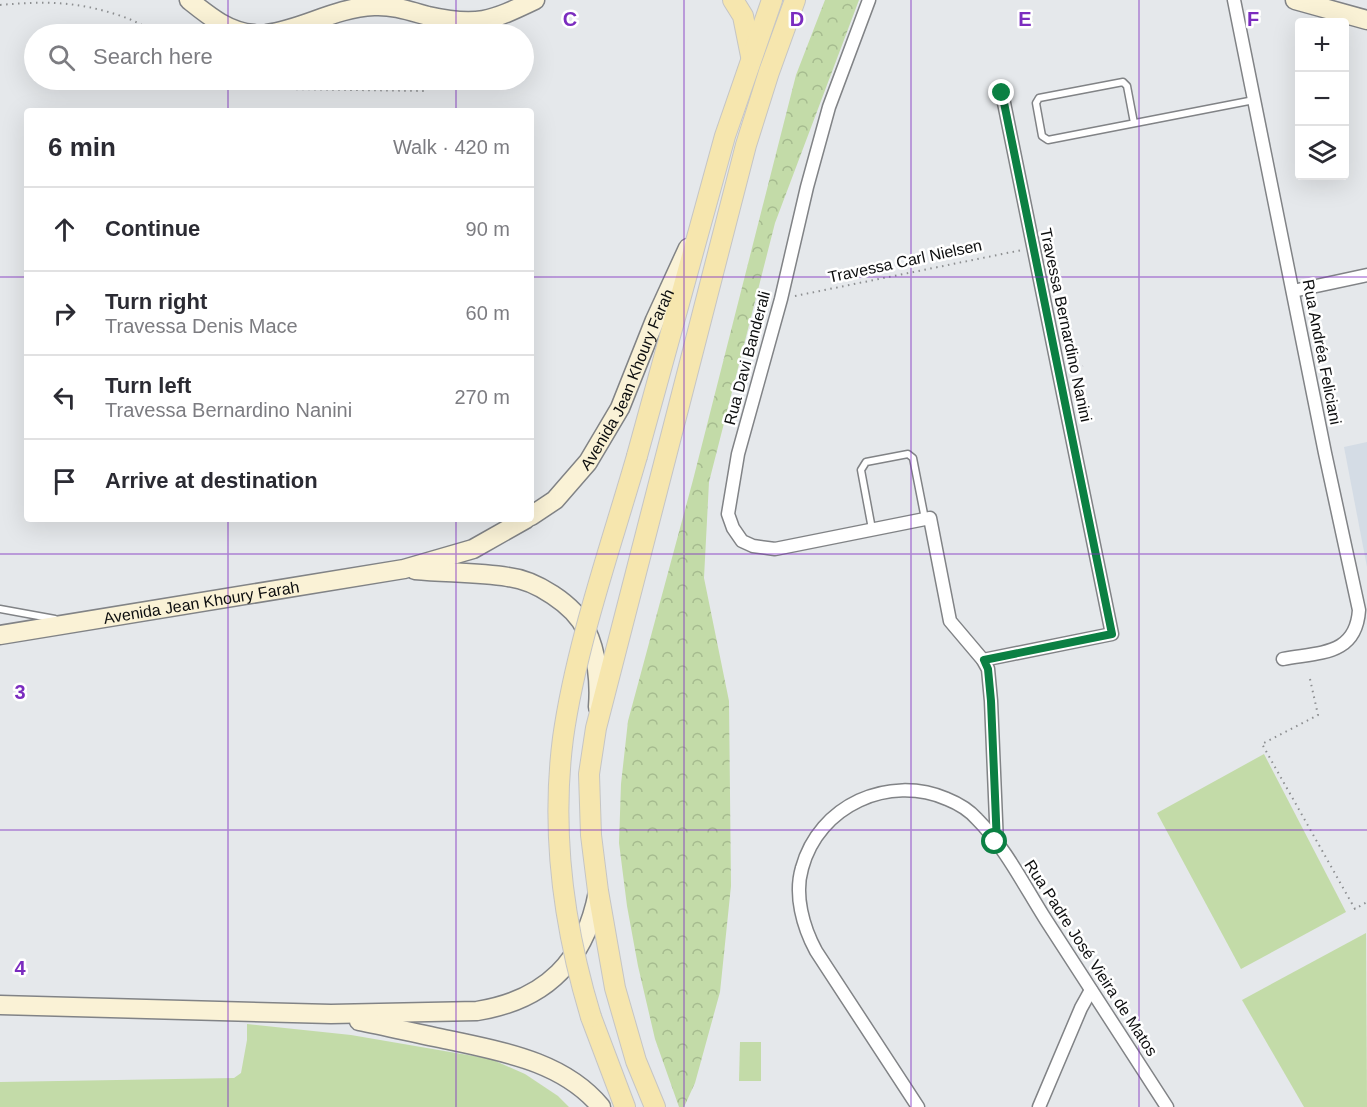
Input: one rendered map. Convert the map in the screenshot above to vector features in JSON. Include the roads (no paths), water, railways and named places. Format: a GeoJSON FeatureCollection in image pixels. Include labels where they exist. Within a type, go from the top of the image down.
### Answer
{"type":"FeatureCollection","features":[{"type":"Feature","properties":{"kind":"main road"},"geometry":{"type":"LineString","coordinates":[[732,0],[742,15],[752,58]]}},
{"type":"Feature","properties":{"kind":"main road"},"geometry":{"type":"LineString","coordinates":[[625,1107],[591,1017],[573,950],[562,882],[560,845],[560,779],[563,738],[584,639],[637,456],[699,224],[724,136],[772,0]]}},
{"type":"Feature","properties":{"kind":"main road"},"geometry":{"type":"LineString","coordinates":[[655,1107],[636,1061],[615,988],[591,835],[589,774],[596,728],[746,145],[795,0]]}},
{"type":"Feature","properties":{"kind":"street"},"geometry":{"type":"LineString","coordinates":[[189,0],[222,24]]}},
{"type":"Feature","properties":{"kind":"street"},"geometry":{"type":"LineString","coordinates":[[305,24],[349,8],[375,6],[415,6],[465,22],[483,21],[501,16],[535,0]]}},
{"type":"Feature","properties":{"kind":"street","name":"Rua Davi Banderali"},"geometry":{"type":"LineString","coordinates":[[869,0],[830,108],[807,187],[781,299],[738,454],[728,514],[733,528],[742,541],[753,546],[775,549],[928,518]]}},
{"type":"Feature","properties":{"kind":"street","name":"Rua Andréa Feliciani"},"geometry":{"type":"LineString","coordinates":[[1234,0],[1359,610],[1355,630],[1348,642],[1333,649],[1283,659]]}},
{"type":"Feature","properties":{"kind":"street"},"geometry":{"type":"LineString","coordinates":[[1295,0],[1367,18],[1364,0]]}},
{"type":"Feature","properties":{"kind":"street","name":"Travessa Bernardino Nanini"},"geometry":{"type":"LineString","coordinates":[[984,660],[1112,634],[1002,93]]}},
{"type":"Feature","properties":{"kind":"street","name":"Avenida Jean Khoury Farah"},"geometry":{"type":"LineString","coordinates":[[534,514],[555,500],[588,462],[620,408],[655,320],[699,224]]}},
{"type":"Feature","properties":{"kind":"street"},"geometry":{"type":"LineString","coordinates":[[1293,291],[1367,275]]}},
{"type":"Feature","properties":{"kind":"street"},"geometry":{"type":"LineString","coordinates":[[928,518],[950,621],[984,660],[988,669],[997,844]]}},
{"type":"Feature","properties":{"kind":"street","name":"Avenida Jean Khoury Farah"},"geometry":{"type":"LineString","coordinates":[[0,635],[404,569],[473,549],[521,522]]}},
{"type":"Feature","properties":{"kind":"street","name":"Avenida Jean Khoury Farah"},"geometry":{"type":"LineString","coordinates":[[404,569],[509,577],[529,582],[549,592],[570,608],[586,629],[591,647],[599,692],[596,728]]}},
{"type":"Feature","properties":{"kind":"street","name":"Rua Padre José Vieira de Matos"},"geometry":{"type":"LineString","coordinates":[[918,1107],[816,951],[806,932],[800,897],[801,869],[810,848],[821,831],[853,802],[876,794],[907,789],[955,802],[976,817],[997,844],[1167,1107]]}},
{"type":"Feature","properties":{"kind":"street"},"geometry":{"type":"LineString","coordinates":[[1,1006],[331,1014],[477,1011],[500,1008],[518,1002],[549,983],[561,971],[582,940],[594,913],[598,891]]}},
{"type":"Feature","properties":{"kind":"street"},"geometry":{"type":"LineString","coordinates":[[1039,1107],[1081,1008],[1091,990]]}},
{"type":"Feature","properties":{"kind":"street"},"geometry":{"type":"LineString","coordinates":[[331,1014],[492,1049],[537,1062],[567,1077],[589,1093],[601,1107]]}},
{"type":"Feature","properties":{"kind":"lane"},"geometry":{"type":"LineString","coordinates":[[1134,123],[1127,86],[1123,82],[1039,98],[1036,103],[1042,136],[1048,140],[1254,100]]}},
{"type":"Feature","properties":{"kind":"lane"},"geometry":{"type":"LineString","coordinates":[[872,530],[861,470],[866,462],[908,454],[913,458],[928,518]]}},
{"type":"Feature","properties":{"kind":"lane"},"geometry":{"type":"LineString","coordinates":[[0,609],[76,623]]}}]}
